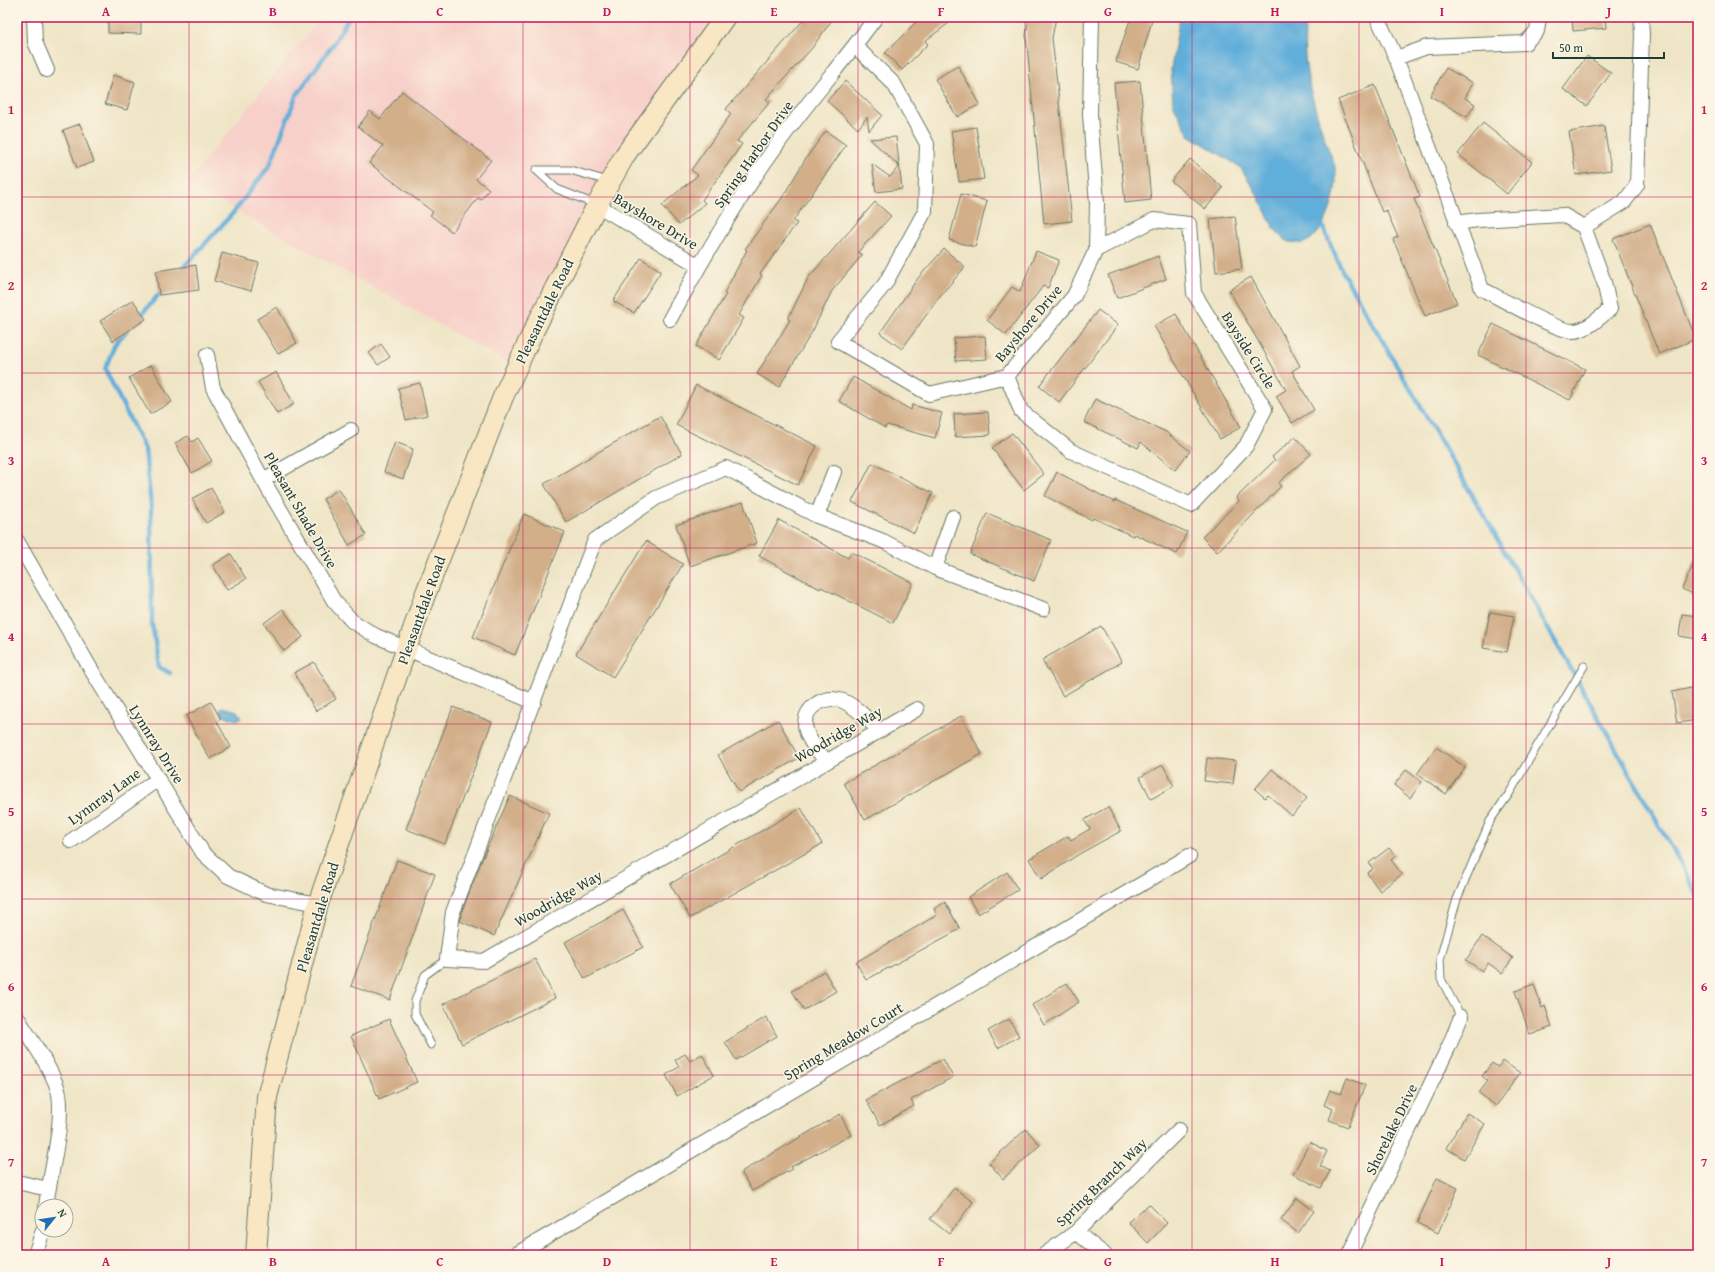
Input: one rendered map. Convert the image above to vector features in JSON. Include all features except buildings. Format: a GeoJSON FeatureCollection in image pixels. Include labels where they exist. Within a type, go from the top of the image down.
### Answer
{"type":"FeatureCollection","features":[{"type":"Feature","properties":{"kind":"main road","name":"Pleasantdale Road"},"geometry":{"type":"LineString","coordinates":[[256,1255],[267,1097],[318,904],[425,595],[503,397],[532,334],[597,205],[625,156],[725,17]]}},
{"type":"Feature","properties":{"kind":"street"},"geometry":{"type":"LineString","coordinates":[[34,17],[35,42],[47,70]]}},
{"type":"Feature","properties":{"kind":"street","name":"Spring Harbor Drive"},"geometry":{"type":"LineString","coordinates":[[670,318],[730,214],[778,142],[855,46],[876,17]]}},
{"type":"Feature","properties":{"kind":"street","name":"Bayshore Drive"},"geometry":{"type":"LineString","coordinates":[[855,46],[894,84],[927,144],[925,211],[885,284],[838,341],[929,394],[1007,376],[1074,296],[1096,250],[1097,203],[1090,115],[1092,17]]}},
{"type":"Feature","properties":{"kind":"street"},"geometry":{"type":"LineString","coordinates":[[1377,17],[1396,58],[1456,223],[1482,289],[1548,323],[1573,332],[1586,327],[1610,309],[1604,282],[1584,227],[1563,215],[1478,220],[1456,223]]}},
{"type":"Feature","properties":{"kind":"street"},"geometry":{"type":"LineString","coordinates":[[1396,58],[1427,47],[1525,43],[1537,31],[1539,17]]}},
{"type":"Feature","properties":{"kind":"street"},"geometry":{"type":"LineString","coordinates":[[1584,227],[1624,202],[1637,185],[1642,34],[1641,17]]}},
{"type":"Feature","properties":{"kind":"street","name":"Bayshore Drive"},"geometry":{"type":"LineString","coordinates":[[597,205],[699,266]]}},
{"type":"Feature","properties":{"kind":"street","name":"Bayside Circle"},"geometry":{"type":"LineString","coordinates":[[1007,376],[1021,411],[1071,451],[1190,505],[1246,446],[1265,408],[1194,293],[1188,224],[1154,220],[1096,250]]}},
{"type":"Feature","properties":{"kind":"street","name":"Pleasant Shade Drive"},"geometry":{"type":"LineString","coordinates":[[207,355],[213,388],[263,480],[334,601],[352,621],[376,636],[407,649]]}},
{"type":"Feature","properties":{"kind":"street"},"geometry":{"type":"LineString","coordinates":[[263,480],[351,430]]}},
{"type":"Feature","properties":{"kind":"street"},"geometry":{"type":"LineString","coordinates":[[447,959],[453,912],[595,540],[656,498],[726,468],[817,516],[883,541],[935,568],[1043,609]]}},
{"type":"Feature","properties":{"kind":"street"},"geometry":{"type":"LineString","coordinates":[[817,516],[834,472]]}},
{"type":"Feature","properties":{"kind":"street"},"geometry":{"type":"LineString","coordinates":[[935,568],[953,517]]}},
{"type":"Feature","properties":{"kind":"street","name":"Lynnray Drive"},"geometry":{"type":"LineString","coordinates":[[17,541],[92,671],[203,853],[228,876],[266,894],[318,904]]}},
{"type":"Feature","properties":{"kind":"street"},"geometry":{"type":"LineString","coordinates":[[407,649],[534,702]]}},
{"type":"Feature","properties":{"kind":"street"},"geometry":{"type":"LineString","coordinates":[[826,761],[815,748],[806,730],[805,721],[815,705],[823,699],[831,698],[843,701],[855,709],[879,730]]}},
{"type":"Feature","properties":{"kind":"street","name":"Woodridge Way"},"geometry":{"type":"LineString","coordinates":[[447,959],[484,961],[917,708]]}},
{"type":"Feature","properties":{"kind":"street","name":"Lynnray Lane"},"geometry":{"type":"LineString","coordinates":[[71,841],[158,779]]}},
{"type":"Feature","properties":{"kind":"street","name":"Spring Meadow Court"},"geometry":{"type":"LineString","coordinates":[[515,1255],[1189,856]]}},
{"type":"Feature","properties":{"kind":"street"},"geometry":{"type":"LineString","coordinates":[[17,1017],[50,1073],[58,1093],[61,1113],[47,1198]]}},
{"type":"Feature","properties":{"kind":"street","name":"Shorelake Drive"},"geometry":{"type":"LineString","coordinates":[[1349,1255],[1449,1046],[1461,1017]]}},
{"type":"Feature","properties":{"kind":"street","name":"Spring Branch Way"},"geometry":{"type":"LineString","coordinates":[[1044,1255],[1076,1232],[1179,1130]]}},
{"type":"Feature","properties":{"kind":"street"},"geometry":{"type":"LineString","coordinates":[[17,1182],[48,1189]]}},
{"type":"Feature","properties":{"kind":"street"},"geometry":{"type":"LineString","coordinates":[[1076,1232],[1105,1255]]}},
{"type":"Feature","properties":{"kind":"street"},"geometry":{"type":"LineString","coordinates":[[35,1255],[40,1238]]}},
{"type":"Feature","properties":{"kind":"lane"},"geometry":{"type":"LineString","coordinates":[[597,205],[557,189],[536,170],[570,170],[610,181]]}},
{"type":"Feature","properties":{"kind":"lane"},"geometry":{"type":"LineString","coordinates":[[1461,1017],[1441,979],[1440,959],[1457,899],[1492,819],[1509,794],[1584,666]]}},
{"type":"Feature","properties":{"kind":"lane"},"geometry":{"type":"LineString","coordinates":[[431,1045],[415,1014],[415,1001],[424,975],[447,959]]}},
{"type":"Feature","properties":{"kind":"shaded area"},"geometry":{"type":"Polygon","coordinates":[[[321,17],[727,17],[611,163],[508,363],[187,183],[321,17]]]}},
{"type":"Feature","properties":{"kind":"water"},"geometry":{"type":"Polygon","coordinates":[[[1180,17],[1307,17],[1305,47],[1308,78],[1315,108],[1336,173],[1334,196],[1328,216],[1323,225],[1311,239],[1303,243],[1288,242],[1275,230],[1253,187],[1240,167],[1189,135],[1173,104],[1171,69],[1180,17]]]}},
{"type":"Feature","properties":{"kind":"water"},"geometry":{"type":"Polygon","coordinates":[[[223,707],[237,711],[242,718],[236,720],[223,715],[220,710],[223,707]]]}},
{"type":"Feature","properties":{"kind":"waterway"},"geometry":{"type":"LineString","coordinates":[[180,271],[233,213],[270,165],[296,96],[334,43],[349,17]]}},
{"type":"Feature","properties":{"kind":"waterway"},"geometry":{"type":"LineString","coordinates":[[1323,227],[1343,273],[1486,519],[1698,894]]}},
{"type":"Feature","properties":{"kind":"waterway"},"geometry":{"type":"LineString","coordinates":[[139,317],[162,291]]}},
{"type":"Feature","properties":{"kind":"waterway"},"geometry":{"type":"LineString","coordinates":[[127,330],[115,344],[105,369],[145,450],[151,506],[152,624],[159,667],[170,673]]}}]}
